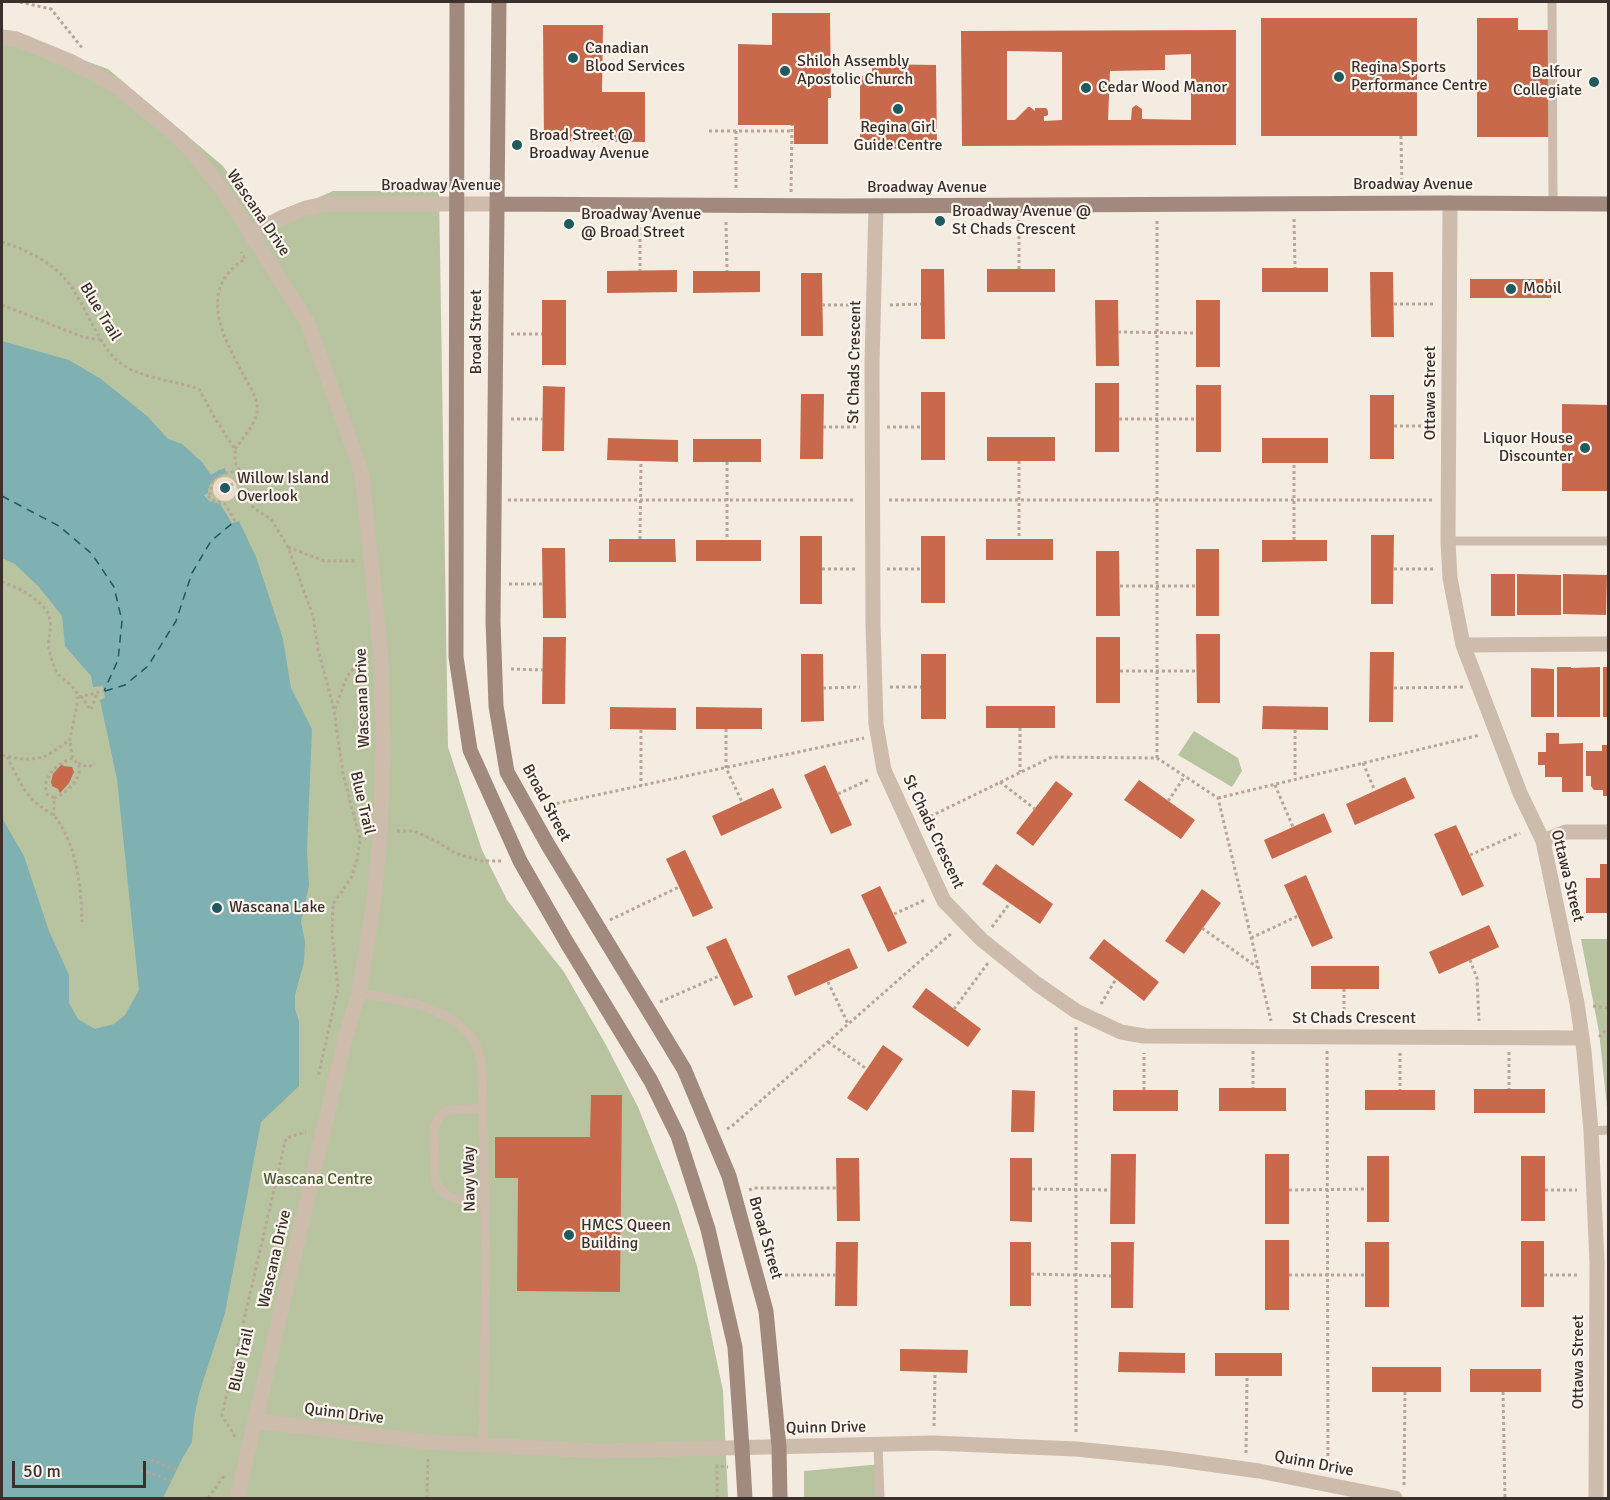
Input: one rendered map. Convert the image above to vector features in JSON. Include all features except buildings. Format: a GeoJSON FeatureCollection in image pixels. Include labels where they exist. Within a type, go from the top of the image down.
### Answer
{"type":"FeatureCollection","features":[{"type":"Feature","properties":{"kind":"main road","name":"Broad Street"},"geometry":{"type":"LineString","coordinates":[[457,2],[456,657],[470,750],[520,861],[646,1072],[678,1136],[708,1228],[735,1347],[745,1498]]}},
{"type":"Feature","properties":{"kind":"main road","name":"Broad Street"},"geometry":{"type":"LineString","coordinates":[[499,2],[494,583],[496,706],[507,772],[548,845],[684,1069],[729,1176],[766,1311],[778,1447],[780,1498]]}},
{"type":"Feature","properties":{"kind":"main road","name":"Broadway Avenue"},"geometry":{"type":"LineString","coordinates":[[497,204],[876,206],[1608,204]]}},
{"type":"Feature","properties":{"kind":"street","name":"Wascana Drive"},"geometry":{"type":"LineString","coordinates":[[2,37],[16,39],[72,62],[116,86],[182,141],[222,189],[308,323],[362,474],[381,657],[383,752],[380,837],[373,909],[359,993],[345,1039],[237,1498]]}},
{"type":"Feature","properties":{"kind":"street","name":"Ottawa Street"},"geometry":{"type":"LineString","coordinates":[[1450,203],[1448,541],[1450,568],[1463,645],[1521,793],[1543,841],[1577,1003],[1591,1131],[1601,1266],[1602,1395],[1596,1498]]}},
{"type":"Feature","properties":{"kind":"street","name":"Broadway Avenue"},"geometry":{"type":"LineString","coordinates":[[251,233],[306,208],[328,204],[497,204]]}},
{"type":"Feature","properties":{"kind":"street","name":"St Chads Crescent"},"geometry":{"type":"LineString","coordinates":[[876,206],[872,364],[873,624],[876,724],[885,772],[944,901],[982,941],[1037,984],[1076,1011],[1121,1032],[1144,1036],[1582,1038]]}},
{"type":"Feature","properties":{"kind":"street"},"geometry":{"type":"LineString","coordinates":[[1463,645],[1608,644]]}},
{"type":"Feature","properties":{"kind":"street"},"geometry":{"type":"LineString","coordinates":[[1543,841],[1566,832],[1608,832]]}},
{"type":"Feature","properties":{"kind":"street","name":"Quinn Drive"},"geometry":{"type":"LineString","coordinates":[[255,1421],[428,1442],[597,1451],[934,1443],[1076,1449],[1165,1458],[1328,1485],[1400,1493]]}},
{"type":"Feature","properties":{"kind":"lane"},"geometry":{"type":"LineString","coordinates":[[1552,2],[1553,204]]}},
{"type":"Feature","properties":{"kind":"lane"},"geometry":{"type":"LineString","coordinates":[[1448,541],[1608,541]]}},
{"type":"Feature","properties":{"kind":"lane","name":"Navy Way"},"geometry":{"type":"LineString","coordinates":[[359,993],[417,1004],[441,1014],[459,1025],[472,1038],[479,1052],[482,1068],[486,1263],[483,1446]]}},
{"type":"Feature","properties":{"kind":"lane"},"geometry":{"type":"LineString","coordinates":[[483,1108],[450,1110],[442,1113],[434,1129],[435,1180],[439,1188],[456,1199],[485,1198]]}},
{"type":"Feature","properties":{"kind":"lane"},"geometry":{"type":"LineString","coordinates":[[1591,1131],[1608,1130]]}},
{"type":"Feature","properties":{"kind":"lane"},"geometry":{"type":"LineString","coordinates":[[878,1445],[880,1498]]}},
{"type":"Feature","properties":{"kind":"path"},"geometry":{"type":"LineString","coordinates":[[20,2],[51,9],[92,61],[90,72]]}},
{"type":"Feature","properties":{"kind":"path"},"geometry":{"type":"LineString","coordinates":[[791,205],[792,124]]}},
{"type":"Feature","properties":{"kind":"path"},"geometry":{"type":"LineString","coordinates":[[709,131],[792,131]]}},
{"type":"Feature","properties":{"kind":"path"},"geometry":{"type":"LineString","coordinates":[[727,272],[736,131]]}},
{"type":"Feature","properties":{"kind":"path"},"geometry":{"type":"LineString","coordinates":[[1401,136],[1402,203]]}},
{"type":"Feature","properties":{"kind":"path"},"geometry":{"type":"LineString","coordinates":[[640,204],[640,271]]}},
{"type":"Feature","properties":{"kind":"path"},"geometry":{"type":"LineString","coordinates":[[1294,204],[1295,268]]}},
{"type":"Feature","properties":{"kind":"path"},"geometry":{"type":"LineString","coordinates":[[1019,205],[1019,269]]}},
{"type":"Feature","properties":{"kind":"path"},"geometry":{"type":"LineString","coordinates":[[1157,758],[1158,205]]}},
{"type":"Feature","properties":{"kind":"path","name":"Blue Trail"},"geometry":{"type":"LineString","coordinates":[[2,242],[41,258],[63,276],[73,289],[101,340],[120,363],[131,370],[199,389],[216,420],[236,449],[234,462],[239,470]]}},
{"type":"Feature","properties":{"kind":"path"},"geometry":{"type":"LineString","coordinates":[[236,449],[253,424],[257,411],[255,396],[225,340],[219,319],[218,303],[219,290],[224,276],[245,259],[240,250]]}},
{"type":"Feature","properties":{"kind":"path"},"geometry":{"type":"LineString","coordinates":[[1394,304],[1450,304]]}},
{"type":"Feature","properties":{"kind":"path"},"geometry":{"type":"LineString","coordinates":[[2,305],[83,337],[101,340]]}},
{"type":"Feature","properties":{"kind":"path"},"geometry":{"type":"LineString","coordinates":[[1118,332],[1196,333]]}},
{"type":"Feature","properties":{"kind":"path"},"geometry":{"type":"LineString","coordinates":[[495,334],[542,334]]}},
{"type":"Feature","properties":{"kind":"path"},"geometry":{"type":"LineString","coordinates":[[495,420],[543,419]]}},
{"type":"Feature","properties":{"kind":"path"},"geometry":{"type":"LineString","coordinates":[[1119,419],[1196,419]]}},
{"type":"Feature","properties":{"kind":"path"},"geometry":{"type":"LineString","coordinates":[[1394,426],[1449,426]]}},
{"type":"Feature","properties":{"kind":"path"},"geometry":{"type":"LineString","coordinates":[[640,539],[641,461]]}},
{"type":"Feature","properties":{"kind":"path"},"geometry":{"type":"LineString","coordinates":[[1019,461],[1019,539]]}},
{"type":"Feature","properties":{"kind":"path"},"geometry":{"type":"LineString","coordinates":[[727,462],[727,540]]}},
{"type":"Feature","properties":{"kind":"path"},"geometry":{"type":"LineString","coordinates":[[1294,463],[1294,540]]}},
{"type":"Feature","properties":{"kind":"path"},"geometry":{"type":"LineString","coordinates":[[225,488],[246,477],[239,470],[220,474],[212,480],[211,493],[207,495],[212,500],[225,504],[235,521]]}},
{"type":"Feature","properties":{"kind":"path","name":"Blue Trail"},"geometry":{"type":"LineString","coordinates":[[246,477],[250,504],[271,519],[288,547],[313,616],[318,649],[334,710],[343,774],[360,839],[351,878],[333,904],[332,933],[338,988],[318,1071],[318,1081]]}},
{"type":"Feature","properties":{"kind":"path"},"geometry":{"type":"LineString","coordinates":[[495,500],[1449,500]]}},
{"type":"Feature","properties":{"kind":"path"},"geometry":{"type":"LineString","coordinates":[[288,547],[324,561],[371,562]]}},
{"type":"Feature","properties":{"kind":"path"},"geometry":{"type":"LineString","coordinates":[[1394,569],[1450,568]]}},
{"type":"Feature","properties":{"kind":"path"},"geometry":{"type":"LineString","coordinates":[[2,582],[14,585],[45,608],[50,618],[47,644],[54,666],[91,710],[97,693]]}},
{"type":"Feature","properties":{"kind":"path"},"geometry":{"type":"LineString","coordinates":[[494,583],[543,584]]}},
{"type":"Feature","properties":{"kind":"path"},"geometry":{"type":"LineString","coordinates":[[1119,586],[1196,586]]}},
{"type":"Feature","properties":{"kind":"path"},"geometry":{"type":"LineString","coordinates":[[334,710],[347,676],[364,658],[381,657]]}},
{"type":"Feature","properties":{"kind":"path"},"geometry":{"type":"LineString","coordinates":[[495,669],[543,670]]}},
{"type":"Feature","properties":{"kind":"path"},"geometry":{"type":"LineString","coordinates":[[1120,670],[1197,671]]}},
{"type":"Feature","properties":{"kind":"path"},"geometry":{"type":"LineString","coordinates":[[1394,687],[1479,687]]}},
{"type":"Feature","properties":{"kind":"path"},"geometry":{"type":"LineString","coordinates":[[79,697],[104,691]]}},
{"type":"Feature","properties":{"kind":"path"},"geometry":{"type":"LineString","coordinates":[[79,697],[70,740],[73,758],[88,767],[94,764]]}},
{"type":"Feature","properties":{"kind":"path"},"geometry":{"type":"LineString","coordinates":[[1020,728],[1020,772]]}},
{"type":"Feature","properties":{"kind":"path"},"geometry":{"type":"LineString","coordinates":[[726,729],[726,768],[742,802]]}},
{"type":"Feature","properties":{"kind":"path"},"geometry":{"type":"LineString","coordinates":[[641,730],[641,786]]}},
{"type":"Feature","properties":{"kind":"path"},"geometry":{"type":"LineString","coordinates":[[1295,730],[1295,779]]}},
{"type":"Feature","properties":{"kind":"path"},"geometry":{"type":"LineString","coordinates":[[1218,798],[1496,731]]}},
{"type":"Feature","properties":{"kind":"path"},"geometry":{"type":"LineString","coordinates":[[528,810],[878,735]]}},
{"type":"Feature","properties":{"kind":"path"},"geometry":{"type":"LineString","coordinates":[[2,754],[30,758],[44,756],[70,740]]}},
{"type":"Feature","properties":{"kind":"path"},"geometry":{"type":"LineString","coordinates":[[7,756],[30,797],[54,816],[62,828],[76,868],[80,887],[82,922]]}},
{"type":"Feature","properties":{"kind":"path"},"geometry":{"type":"LineString","coordinates":[[910,826],[1052,757],[1157,758],[1218,798],[1275,1037]]}},
{"type":"Feature","properties":{"kind":"path"},"geometry":{"type":"LineString","coordinates":[[54,798],[47,794],[45,789],[48,776],[59,764],[73,758]]}},
{"type":"Feature","properties":{"kind":"path"},"geometry":{"type":"LineString","coordinates":[[54,798],[74,783],[79,771],[78,763]]}},
{"type":"Feature","properties":{"kind":"path"},"geometry":{"type":"LineString","coordinates":[[1363,763],[1375,791]]}},
{"type":"Feature","properties":{"kind":"path"},"geometry":{"type":"LineString","coordinates":[[838,794],[885,772]]}},
{"type":"Feature","properties":{"kind":"path"},"geometry":{"type":"LineString","coordinates":[[1168,801],[1185,776]]}},
{"type":"Feature","properties":{"kind":"path"},"geometry":{"type":"LineString","coordinates":[[1000,782],[1035,808]]}},
{"type":"Feature","properties":{"kind":"path"},"geometry":{"type":"LineString","coordinates":[[1275,784],[1293,827]]}},
{"type":"Feature","properties":{"kind":"path"},"geometry":{"type":"LineString","coordinates":[[54,798],[54,816]]}},
{"type":"Feature","properties":{"kind":"path"},"geometry":{"type":"LineString","coordinates":[[1470,855],[1536,826]]}},
{"type":"Feature","properties":{"kind":"path"},"geometry":{"type":"LineString","coordinates":[[380,837],[395,831],[414,831],[455,853],[480,861],[520,861]]}},
{"type":"Feature","properties":{"kind":"path"},"geometry":{"type":"LineString","coordinates":[[597,926],[679,887]]}},
{"type":"Feature","properties":{"kind":"path"},"geometry":{"type":"LineString","coordinates":[[894,914],[940,893]]}},
{"type":"Feature","properties":{"kind":"path"},"geometry":{"type":"LineString","coordinates":[[982,941],[1010,903]]}},
{"type":"Feature","properties":{"kind":"path"},"geometry":{"type":"LineString","coordinates":[[1251,938],[1298,916]]}},
{"type":"Feature","properties":{"kind":"path"},"geometry":{"type":"LineString","coordinates":[[712,1135],[732,1126],[964,922]]}},
{"type":"Feature","properties":{"kind":"path"},"geometry":{"type":"LineString","coordinates":[[1202,928],[1258,968]]}},
{"type":"Feature","properties":{"kind":"path"},"geometry":{"type":"LineString","coordinates":[[954,1009],[996,952]]}},
{"type":"Feature","properties":{"kind":"path"},"geometry":{"type":"LineString","coordinates":[[1470,960],[1477,978],[1479,1038]]}},
{"type":"Feature","properties":{"kind":"path"},"geometry":{"type":"LineString","coordinates":[[647,1008],[719,976]]}},
{"type":"Feature","properties":{"kind":"path"},"geometry":{"type":"LineString","coordinates":[[1092,1018],[1116,979]]}},
{"type":"Feature","properties":{"kind":"path"},"geometry":{"type":"LineString","coordinates":[[828,982],[848,1024]]}},
{"type":"Feature","properties":{"kind":"path"},"geometry":{"type":"LineString","coordinates":[[1344,989],[1344,1037]]}},
{"type":"Feature","properties":{"kind":"path"},"geometry":{"type":"LineString","coordinates":[[1076,1011],[1076,1449]]}},
{"type":"Feature","properties":{"kind":"path"},"geometry":{"type":"LineString","coordinates":[[1144,1036],[1144,1090]]}},
{"type":"Feature","properties":{"kind":"path"},"geometry":{"type":"LineString","coordinates":[[1252,1037],[1253,1088]]}},
{"type":"Feature","properties":{"kind":"path"},"geometry":{"type":"LineString","coordinates":[[1327,1037],[1328,1485]]}},
{"type":"Feature","properties":{"kind":"path"},"geometry":{"type":"LineString","coordinates":[[1400,1038],[1400,1090]]}},
{"type":"Feature","properties":{"kind":"path"},"geometry":{"type":"LineString","coordinates":[[1509,1038],[1509,1089]]}},
{"type":"Feature","properties":{"kind":"path"},"geometry":{"type":"LineString","coordinates":[[828,1042],[867,1069]]}},
{"type":"Feature","properties":{"kind":"path"},"geometry":{"type":"LineString","coordinates":[[239,1428],[236,1438],[222,1415],[286,1138],[309,1131],[306,1141]]}},
{"type":"Feature","properties":{"kind":"path"},"geometry":{"type":"LineString","coordinates":[[734,1196],[754,1188],[837,1188]]}},
{"type":"Feature","properties":{"kind":"path"},"geometry":{"type":"LineString","coordinates":[[1032,1189],[1109,1190]]}},
{"type":"Feature","properties":{"kind":"path"},"geometry":{"type":"LineString","coordinates":[[1289,1190],[1367,1189]]}},
{"type":"Feature","properties":{"kind":"path"},"geometry":{"type":"LineString","coordinates":[[1545,1190],[1594,1190]]}},
{"type":"Feature","properties":{"kind":"path"},"geometry":{"type":"LineString","coordinates":[[1544,1275],[1601,1266]]}},
{"type":"Feature","properties":{"kind":"path"},"geometry":{"type":"LineString","coordinates":[[1031,1274],[1111,1276]]}},
{"type":"Feature","properties":{"kind":"path"},"geometry":{"type":"LineString","coordinates":[[756,1275],[836,1275]]}},
{"type":"Feature","properties":{"kind":"path"},"geometry":{"type":"LineString","coordinates":[[1289,1275],[1365,1275]]}},
{"type":"Feature","properties":{"kind":"path"},"geometry":{"type":"LineString","coordinates":[[934,1443],[935,1374]]}},
{"type":"Feature","properties":{"kind":"path"},"geometry":{"type":"LineString","coordinates":[[1246,1470],[1247,1376]]}},
{"type":"Feature","properties":{"kind":"path"},"geometry":{"type":"LineString","coordinates":[[1400,1493],[1405,1392]]}},
{"type":"Feature","properties":{"kind":"path"},"geometry":{"type":"LineString","coordinates":[[1503,1392],[1505,1498]]}},
{"type":"Feature","properties":{"kind":"path"},"geometry":{"type":"LineString","coordinates":[[427,1498],[428,1442]]}},
{"type":"Feature","properties":{"kind":"path"},"geometry":{"type":"LineString","coordinates":[[151,1460],[177,1470]]}},
{"type":"Feature","properties":{"kind":"path"},"geometry":{"type":"LineString","coordinates":[[208,1498],[229,1469],[227,1479]]}},
{"type":"Feature","properties":{"kind":"path"},"geometry":{"type":"LineString","coordinates":[[141,1470],[171,1481]]}},
{"type":"Feature","properties":{"kind":"green space","name":"Wascana Centre"},"geometry":{"type":"Polygon","coordinates":[[[2,32],[108,69],[223,166],[262,222],[333,191],[439,191],[448,747],[482,850],[507,900],[564,972],[606,1045],[638,1107],[676,1202],[697,1266],[723,1391],[728,1498],[2,1498],[2,32]]]}},
{"type":"Feature","properties":{"kind":"green space"},"geometry":{"type":"Polygon","coordinates":[[[1194,731],[1238,758],[1242,771],[1232,787],[1178,755],[1194,731]]]}},
{"type":"Feature","properties":{"kind":"green space"},"geometry":{"type":"Polygon","coordinates":[[[1581,939],[1608,939],[1608,1116],[1599,1032],[1581,939]]]}},
{"type":"Feature","properties":{"kind":"green space"},"geometry":{"type":"Polygon","coordinates":[[[882,1464],[883,1498],[804,1498],[804,1471],[882,1464]]]}},
{"type":"Feature","properties":{"kind":"shaded area"},"geometry":{"type":"Polygon","coordinates":[[[225,477],[234,480],[237,489],[234,498],[225,501],[216,498],[213,489],[216,480],[225,477]]]}},
{"type":"Feature","properties":{"kind":"water","name":"Wascana Lake"},"geometry":{"type":"Polygon","coordinates":[[[2,341],[69,360],[101,379],[147,416],[168,439],[182,444],[202,462],[211,475],[225,468],[226,473],[213,480],[208,493],[204,495],[209,501],[220,504],[232,523],[239,521],[256,557],[283,639],[291,688],[312,729],[307,850],[309,886],[301,922],[305,942],[304,962],[295,995],[295,1009],[299,1021],[299,1086],[261,1122],[225,1313],[199,1394],[192,1442],[163,1498],[2,1498],[2,818],[24,856],[49,931],[69,975],[69,1003],[78,1019],[95,1029],[114,1024],[125,1015],[139,990],[117,779],[100,700],[105,698],[103,686],[93,687],[91,676],[65,646],[62,616],[39,587],[15,564],[2,558],[2,341]]]}},
{"type":"Feature","properties":{"kind":"ferry route"},"geometry":{"type":"LineString","coordinates":[[2,496],[59,526],[92,554],[114,587],[122,621],[118,660],[104,691]]}},
{"type":"Feature","properties":{"kind":"ferry route"},"geometry":{"type":"LineString","coordinates":[[105,691],[125,685],[148,666],[176,621],[192,573],[211,541],[235,521]]}},
{"type":"Feature","properties":{"kind":"place","name":"Canadian Blood Services"},"geometry":{"type":"Point","coordinates":[573,58]}},
{"type":"Feature","properties":{"kind":"place","name":"Shiloh Assembly Apostolic Church"},"geometry":{"type":"Point","coordinates":[785,71]}},
{"type":"Feature","properties":{"kind":"place","name":"Regina Sports Performance Centre"},"geometry":{"type":"Point","coordinates":[1339,77]}},
{"type":"Feature","properties":{"kind":"place","name":"Balfour Collegiate"},"geometry":{"type":"Point","coordinates":[1594,82]}},
{"type":"Feature","properties":{"kind":"place","name":"Cedar Wood Manor"},"geometry":{"type":"Point","coordinates":[1086,88]}},
{"type":"Feature","properties":{"kind":"place","name":"Regina Girl Guide Centre"},"geometry":{"type":"Point","coordinates":[898,109]}},
{"type":"Feature","properties":{"kind":"place","name":"Broad Street @ Broadway Avenue"},"geometry":{"type":"Point","coordinates":[517,145]}},
{"type":"Feature","properties":{"kind":"place","name":"Broadway Avenue @ St Chads Crescent"},"geometry":{"type":"Point","coordinates":[940,221]}},
{"type":"Feature","properties":{"kind":"place","name":"Broadway Avenue @ Broad Street"},"geometry":{"type":"Point","coordinates":[569,224]}},
{"type":"Feature","properties":{"kind":"place","name":"Mobil"},"geometry":{"type":"Point","coordinates":[1511,289]}},
{"type":"Feature","properties":{"kind":"place","name":"Liquor House Discounter"},"geometry":{"type":"Point","coordinates":[1585,448]}},
{"type":"Feature","properties":{"kind":"place","name":"Willow Island Overlook"},"geometry":{"type":"Point","coordinates":[225,488]}},
{"type":"Feature","properties":{"kind":"place","name":"Wascana Lake"},"geometry":{"type":"Point","coordinates":[217,908]}},
{"type":"Feature","properties":{"kind":"place","name":"HMCS Queen Building"},"geometry":{"type":"Point","coordinates":[569,1235]}}]}
